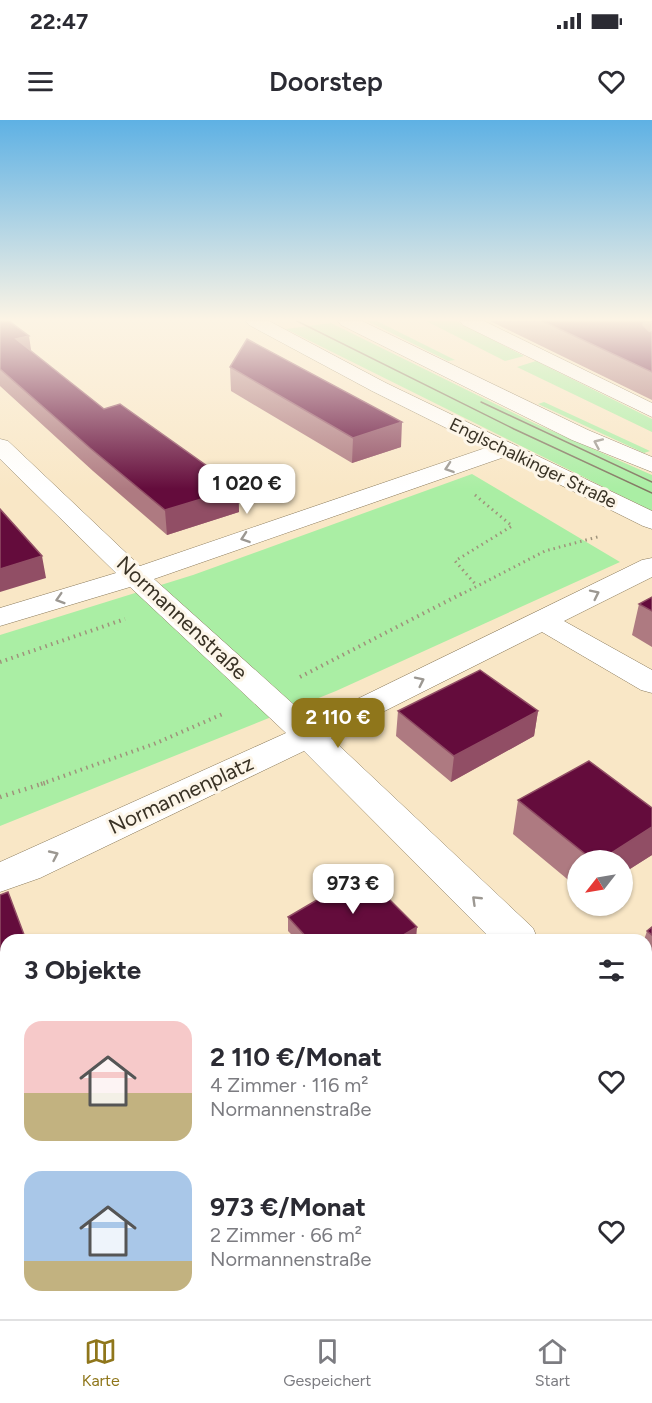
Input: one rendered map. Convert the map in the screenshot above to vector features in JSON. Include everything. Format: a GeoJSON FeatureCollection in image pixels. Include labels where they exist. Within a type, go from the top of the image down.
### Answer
{"type":"FeatureCollection","features":[{"type":"Feature","properties":{"kind":"street","name":"Englschalkinger Straße"},"geometry":{"type":"LineString","coordinates":[[364,377],[652,521]]}},
{"type":"Feature","properties":{"kind":"street"},"geometry":{"type":"LineString","coordinates":[[461,377],[580,435],[652,465]]}},
{"type":"Feature","properties":{"kind":"street"},"geometry":{"type":"LineString","coordinates":[[583,377],[652,411]]}},
{"type":"Feature","properties":{"kind":"street","name":"Normannenstraße"},"geometry":{"type":"LineString","coordinates":[[0,446],[166,606],[266,694],[512,934]]}},
{"type":"Feature","properties":{"kind":"street"},"geometry":{"type":"LineString","coordinates":[[0,617],[137,576],[505,449]]}},
{"type":"Feature","properties":{"kind":"street","name":"Normannenplatz"},"geometry":{"type":"LineString","coordinates":[[0,877],[26,868],[308,735],[652,566]]}},
{"type":"Feature","properties":{"kind":"street"},"geometry":{"type":"LineString","coordinates":[[543,620],[581,645],[652,683]]}},
{"type":"Feature","properties":{"kind":"path"},"geometry":{"type":"LineString","coordinates":[[469,491],[512,526],[455,561],[477,586]]}},
{"type":"Feature","properties":{"kind":"path"},"geometry":{"type":"LineString","coordinates":[[0,797],[154,744],[266,694],[545,551],[610,534]]}},
{"type":"Feature","properties":{"kind":"path"},"geometry":{"type":"LineString","coordinates":[[0,662],[166,606]]}},
{"type":"Feature","properties":{"kind":"green space"},"geometry":{"type":"Polygon","coordinates":[[[382,377],[441,377],[534,423],[652,475],[652,511],[382,377]]]}},
{"type":"Feature","properties":{"kind":"green space"},"geometry":{"type":"Polygon","coordinates":[[[538,377],[568,377],[652,419],[652,432],[538,377]]]}},
{"type":"Feature","properties":{"kind":"green space"},"geometry":{"type":"Polygon","coordinates":[[[544,402],[650,451],[644,453],[538,404],[544,402]]]}},
{"type":"Feature","properties":{"kind":"green space"},"geometry":{"type":"Polygon","coordinates":[[[472,474],[620,562],[336,691],[0,826],[0,635],[193,575],[472,474]]]}},
{"type":"Feature","properties":{"kind":"building"},"geometry":{"type":"Polygon","coordinates":[[[9,377],[64,377],[104,409],[120,404],[238,488],[165,510],[9,377]]]}},
{"type":"Feature","properties":{"kind":"building"},"geometry":{"type":"Polygon","coordinates":[[[247,377],[318,377],[402,422],[353,438],[247,377]]]}},
{"type":"Feature","properties":{"kind":"building"},"geometry":{"type":"Polygon","coordinates":[[[0,509],[42,556],[0,569],[0,509]]]}},
{"type":"Feature","properties":{"kind":"building"},"geometry":{"type":"Polygon","coordinates":[[[652,597],[652,611],[639,604],[652,597]]]}},
{"type":"Feature","properties":{"kind":"building"},"geometry":{"type":"Polygon","coordinates":[[[480,670],[538,711],[454,756],[398,711],[480,670]]]}},
{"type":"Feature","properties":{"kind":"building"},"geometry":{"type":"Polygon","coordinates":[[[589,761],[652,808],[652,827],[616,850],[580,850],[518,800],[589,761]]]}},
{"type":"Feature","properties":{"kind":"building"},"geometry":{"type":"Polygon","coordinates":[[[363,873],[417,927],[405,934],[304,934],[288,917],[363,873]]]}},
{"type":"Feature","properties":{"kind":"building"},"geometry":{"type":"Polygon","coordinates":[[[8,892],[24,934],[0,934],[0,895],[8,892]]]}},
{"type":"Feature","properties":{"kind":"tram line"},"geometry":{"type":"LineString","coordinates":[[409,377],[514,429],[652,493]]}},
{"type":"Feature","properties":{"kind":"tram line"},"geometry":{"type":"LineString","coordinates":[[481,402],[652,482]]}}]}
